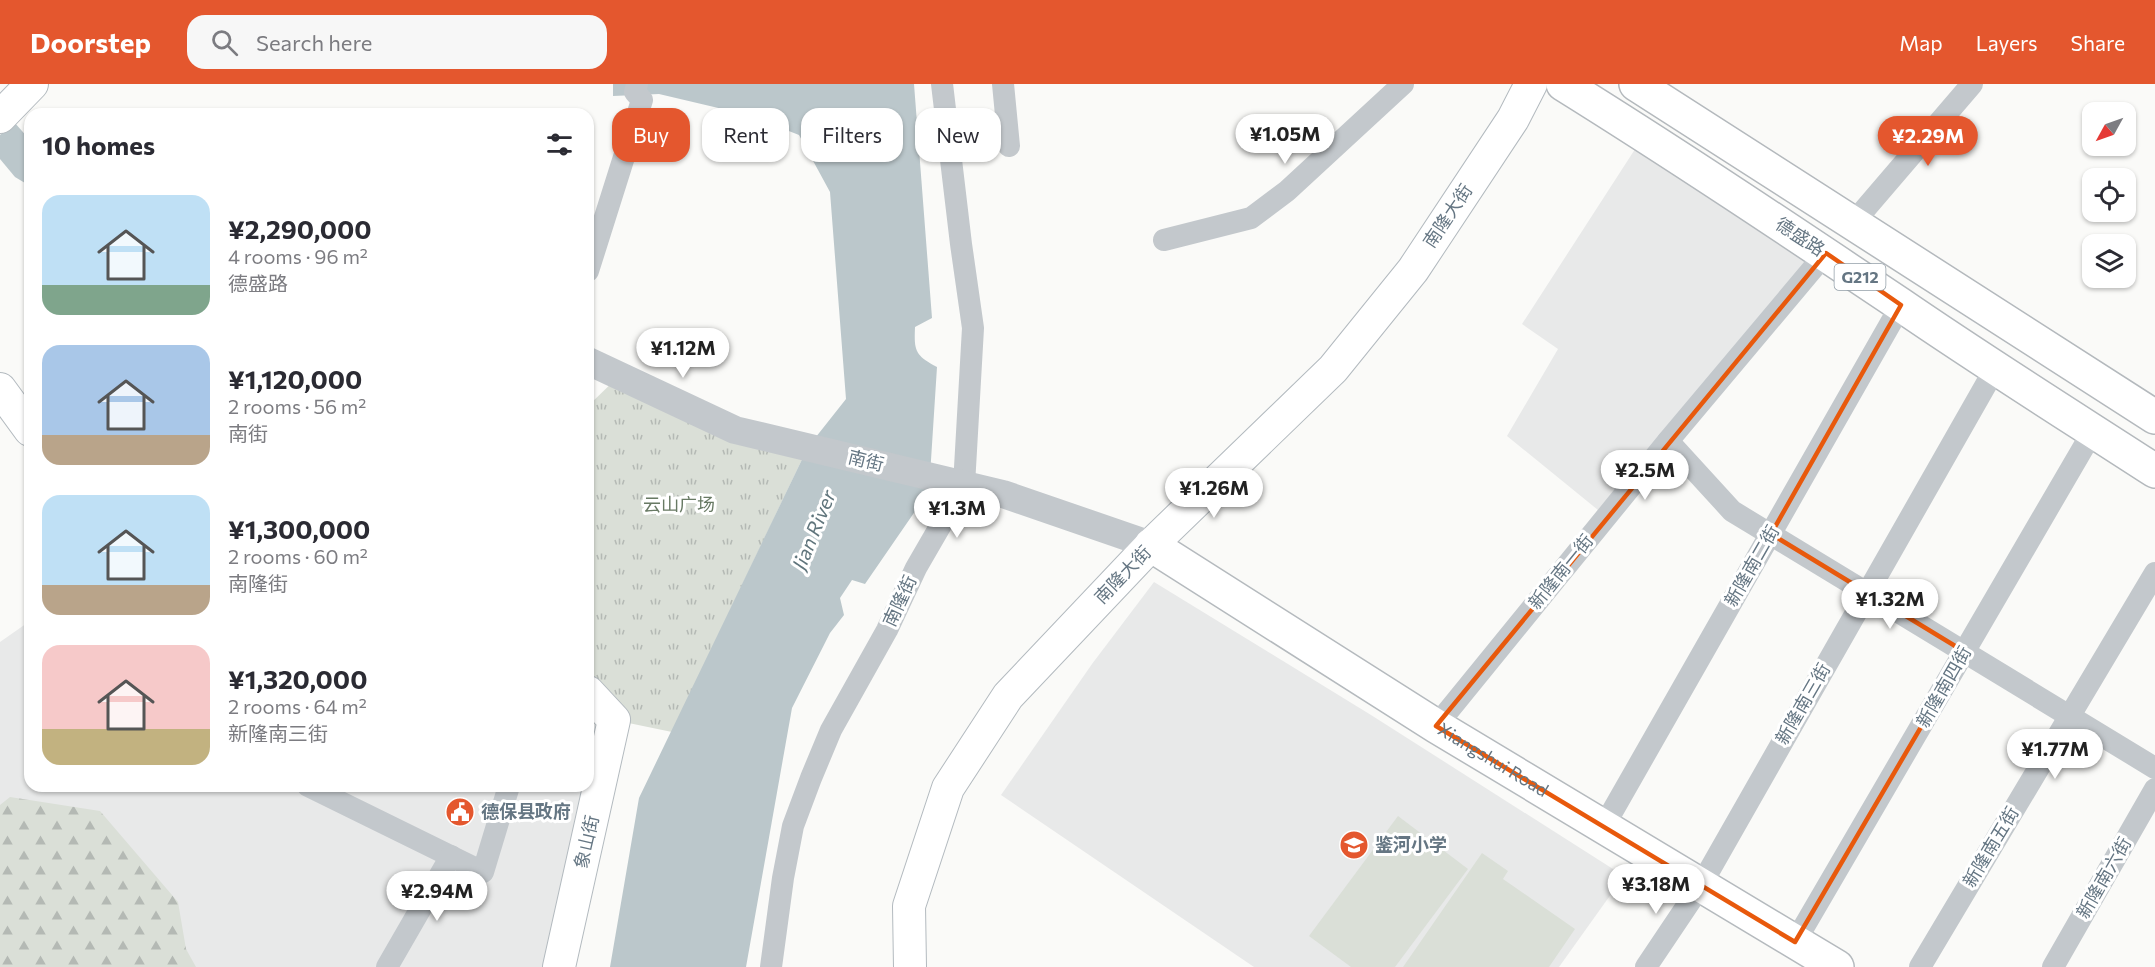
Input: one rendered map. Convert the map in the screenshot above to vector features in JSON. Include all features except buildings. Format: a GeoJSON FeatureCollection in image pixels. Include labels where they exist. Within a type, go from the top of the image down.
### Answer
{"type":"FeatureCollection","features":[{"type":"Feature","properties":{"kind":"main road"},"geometry":{"type":"LineString","coordinates":[[0,117],[32,84]]}},
{"type":"Feature","properties":{"kind":"main road","name":"南隆大街"},"geometry":{"type":"LineString","coordinates":[[910,967],[909,906],[948,788],[1008,696],[1151,545],[1333,369],[1413,270],[1513,119],[1531,84]]}},
{"type":"Feature","properties":{"kind":"main road","name":"德盛路"},"geometry":{"type":"LineString","coordinates":[[1563,84],[1826,253],[1901,305],[2155,471]]}},
{"type":"Feature","properties":{"kind":"main road","name":"G212"},"geometry":{"type":"LineString","coordinates":[[1636,84],[1853,223],[2152,408]]}},
{"type":"Feature","properties":{"kind":"main road"},"geometry":{"type":"LineString","coordinates":[[0,389],[24,422]]}},
{"type":"Feature","properties":{"kind":"main road","name":"Xiangshui Road"},"geometry":{"type":"LineString","coordinates":[[1151,545],[1436,726],[1838,967]]}},
{"type":"Feature","properties":{"kind":"main road","name":"象山街"},"geometry":{"type":"LineString","coordinates":[[559,967],[614,720],[594,698]]}},
{"type":"Feature","properties":{"kind":"street"},"geometry":{"type":"LineString","coordinates":[[594,252],[642,100],[635,92],[637,84]]}},
{"type":"Feature","properties":{"kind":"street","name":"南隆街"},"geometry":{"type":"LineString","coordinates":[[771,967],[791,836],[811,778],[831,730],[887,630],[916,568],[964,484],[973,328],[942,84]]}},
{"type":"Feature","properties":{"kind":"street"},"geometry":{"type":"LineString","coordinates":[[1003,84],[1010,146]]}},
{"type":"Feature","properties":{"kind":"street"},"geometry":{"type":"LineString","coordinates":[[1164,240],[1251,218],[1287,191],[1403,84]]}},
{"type":"Feature","properties":{"kind":"street"},"geometry":{"type":"LineString","coordinates":[[1853,223],[1972,84]]}},
{"type":"Feature","properties":{"kind":"street","name":"新隆南一街"},"geometry":{"type":"LineString","coordinates":[[1436,726],[1668,441],[1826,253]]}},
{"type":"Feature","properties":{"kind":"street","name":"新隆南二街"},"geometry":{"type":"LineString","coordinates":[[1604,826],[1901,305]]}},
{"type":"Feature","properties":{"kind":"street","name":"南街"},"geometry":{"type":"LineString","coordinates":[[594,364],[735,430],[1003,494],[1151,545]]}},
{"type":"Feature","properties":{"kind":"street","name":"新隆南三街"},"geometry":{"type":"LineString","coordinates":[[1646,967],[1701,885],[1996,367]]}},
{"type":"Feature","properties":{"kind":"street","name":"新隆南四街"},"geometry":{"type":"LineString","coordinates":[[1795,942],[2094,431]]}},
{"type":"Feature","properties":{"kind":"street"},"geometry":{"type":"LineString","coordinates":[[1668,441],[1732,511],[2155,768]]}},
{"type":"Feature","properties":{"kind":"street","name":"新隆南五街"},"geometry":{"type":"LineString","coordinates":[[1920,967],[2155,573]]}},
{"type":"Feature","properties":{"kind":"street","name":"新隆南六街"},"geometry":{"type":"LineString","coordinates":[[2053,967],[2155,789]]}},
{"type":"Feature","properties":{"kind":"street"},"geometry":{"type":"LineString","coordinates":[[320,792],[483,872],[507,792]]}},
{"type":"Feature","properties":{"kind":"street"},"geometry":{"type":"LineString","coordinates":[[387,967],[451,856]]}},
{"type":"Feature","properties":{"kind":"highlighted area"},"geometry":{"type":"Polygon","coordinates":[[[1826,253],[1901,305],[1771,534],[1965,652],[1795,942],[1436,726],[1826,253]]]}},
{"type":"Feature","properties":{"kind":"shaded area"},"geometry":{"type":"Polygon","coordinates":[[[1639,143],[1811,256],[1598,510],[1507,436],[1558,349],[1522,324],[1639,143]]]}},
{"type":"Feature","properties":{"kind":"shaded area","name":"鉴河小学"},"geometry":{"type":"Polygon","coordinates":[[[1154,582],[1371,715],[1624,876],[1559,967],[1254,967],[1001,795],[1092,664],[1154,582]]]}},
{"type":"Feature","properties":{"kind":"shaded area"},"geometry":{"type":"Polygon","coordinates":[[[24,625],[24,792],[594,792],[594,706],[612,731],[559,967],[0,967],[0,642],[24,625]]]}},
{"type":"Feature","properties":{"kind":"green space","name":"云山广场"},"geometry":{"type":"Polygon","coordinates":[[[620,375],[808,447],[672,732],[614,720],[594,698],[594,400],[620,375]]]}},
{"type":"Feature","properties":{"kind":"green space"},"geometry":{"type":"Polygon","coordinates":[[[10,797],[100,811],[178,902],[186,949],[196,967],[0,967],[0,805],[10,797]]]}},
{"type":"Feature","properties":{"kind":"green space"},"geometry":{"type":"Polygon","coordinates":[[[1398,816],[1468,869],[1395,967],[1351,967],[1309,936],[1398,816]]]}},
{"type":"Feature","properties":{"kind":"green space"},"geometry":{"type":"Polygon","coordinates":[[[1482,853],[1508,871],[1503,879],[1575,929],[1549,967],[1403,967],[1482,853]]]}},
{"type":"Feature","properties":{"kind":"water","name":"Jian River"},"geometry":{"type":"Polygon","coordinates":[[[613,84],[914,84],[915,162],[920,162],[932,318],[915,327],[915,342],[917,352],[937,367],[929,491],[865,584],[852,580],[840,598],[844,615],[830,633],[792,708],[746,967],[610,967],[639,798],[808,447],[846,399],[830,192],[814,162],[903,162],[903,108],[801,108],[801,139],[799,135],[789,131],[789,108],[718,108],[659,94],[613,96],[613,84]]]}},
{"type":"Feature","properties":{"kind":"water"},"geometry":{"type":"Polygon","coordinates":[[[14,122],[24,133],[24,182],[15,177],[0,159],[0,135],[14,122]]]}},
{"type":"Feature","properties":{"kind":"place","name":"德保县政府"},"geometry":{"type":"Point","coordinates":[460,812]}},
{"type":"Feature","properties":{"kind":"place","name":"鉴河小学"},"geometry":{"type":"Point","coordinates":[1354,845]}}]}
